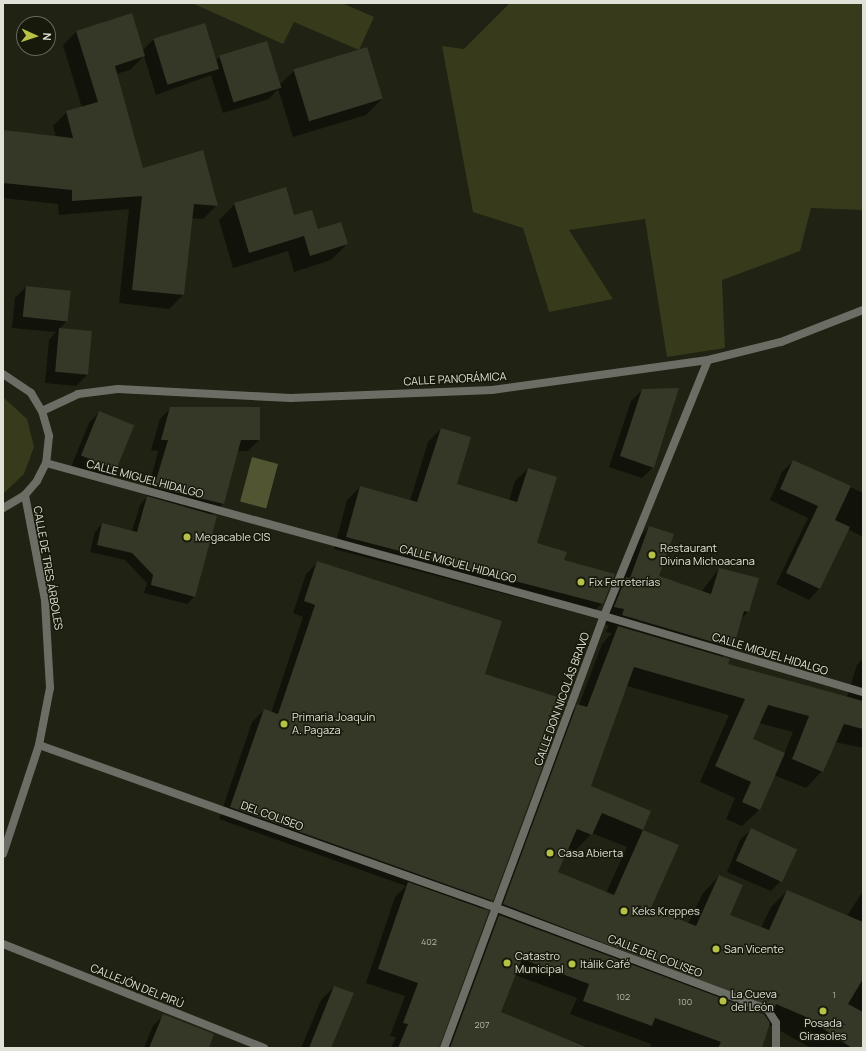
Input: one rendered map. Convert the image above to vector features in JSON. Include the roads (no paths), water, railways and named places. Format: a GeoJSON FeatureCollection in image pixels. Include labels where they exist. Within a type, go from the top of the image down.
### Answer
{"type":"FeatureCollection","features":[{"type":"Feature","properties":{"kind":"street","name":"CALLE PANORÁMICA"},"geometry":{"type":"LineString","coordinates":[[42,411],[78,394],[98,390],[291,398],[484,390],[708,360],[781,342],[863,310]]}},
{"type":"Feature","properties":{"kind":"street","name":"CALLE DON NICOLÁS BRAVO"},"geometry":{"type":"LineString","coordinates":[[444,1048],[604,616],[708,360]]}},
{"type":"Feature","properties":{"kind":"street"},"geometry":{"type":"LineString","coordinates":[[3,374],[31,393],[42,411],[49,436],[46,463],[25,495],[3,508]]}},
{"type":"Feature","properties":{"kind":"street","name":"CALLE MIGUEL HIDALGO"},"geometry":{"type":"LineString","coordinates":[[46,463],[604,616],[863,692]]}},
{"type":"Feature","properties":{"kind":"street","name":"CALLE DE TRES ÁRBOLES"},"geometry":{"type":"LineString","coordinates":[[3,854],[39,745],[49,703],[48,634],[25,495]]}},
{"type":"Feature","properties":{"kind":"street","name":"DEL COLISEO"},"geometry":{"type":"LineString","coordinates":[[39,745],[497,908]]}},
{"type":"Feature","properties":{"kind":"street","name":"CALLE DEL COLISEO"},"geometry":{"type":"LineString","coordinates":[[497,908],[768,1010],[776,1023],[776,1048]]}},
{"type":"Feature","properties":{"kind":"street","name":"CALLEJÓN DEL PIRÚ"},"geometry":{"type":"LineString","coordinates":[[3,944],[264,1048]]}},
{"type":"Feature","properties":{"kind":"place","name":"Megacable CIS"},"geometry":{"type":"Point","coordinates":[187,537]}},
{"type":"Feature","properties":{"kind":"place","name":"Restaurant Divina Michoacana"},"geometry":{"type":"Point","coordinates":[652,555]}},
{"type":"Feature","properties":{"kind":"place","name":"Fix Ferreterías"},"geometry":{"type":"Point","coordinates":[581,582]}},
{"type":"Feature","properties":{"kind":"place","name":"Primaria Joaquin A. Pagaza"},"geometry":{"type":"Point","coordinates":[284,724]}},
{"type":"Feature","properties":{"kind":"place","name":"Casa Abierta"},"geometry":{"type":"Point","coordinates":[550,853]}},
{"type":"Feature","properties":{"kind":"place","name":"Keks Kreppes"},"geometry":{"type":"Point","coordinates":[624,911]}},
{"type":"Feature","properties":{"kind":"place","name":"San Vicente"},"geometry":{"type":"Point","coordinates":[716,949]}},
{"type":"Feature","properties":{"kind":"place","name":"Catastro Municipal"},"geometry":{"type":"Point","coordinates":[507,963]}},
{"type":"Feature","properties":{"kind":"place","name":"Itálik Café"},"geometry":{"type":"Point","coordinates":[572,964]}},
{"type":"Feature","properties":{"kind":"place","name":"La Cueva del León"},"geometry":{"type":"Point","coordinates":[723,1001]}},
{"type":"Feature","properties":{"kind":"place","name":"Posada Girasoles"},"geometry":{"type":"Point","coordinates":[823,1011]}}]}
